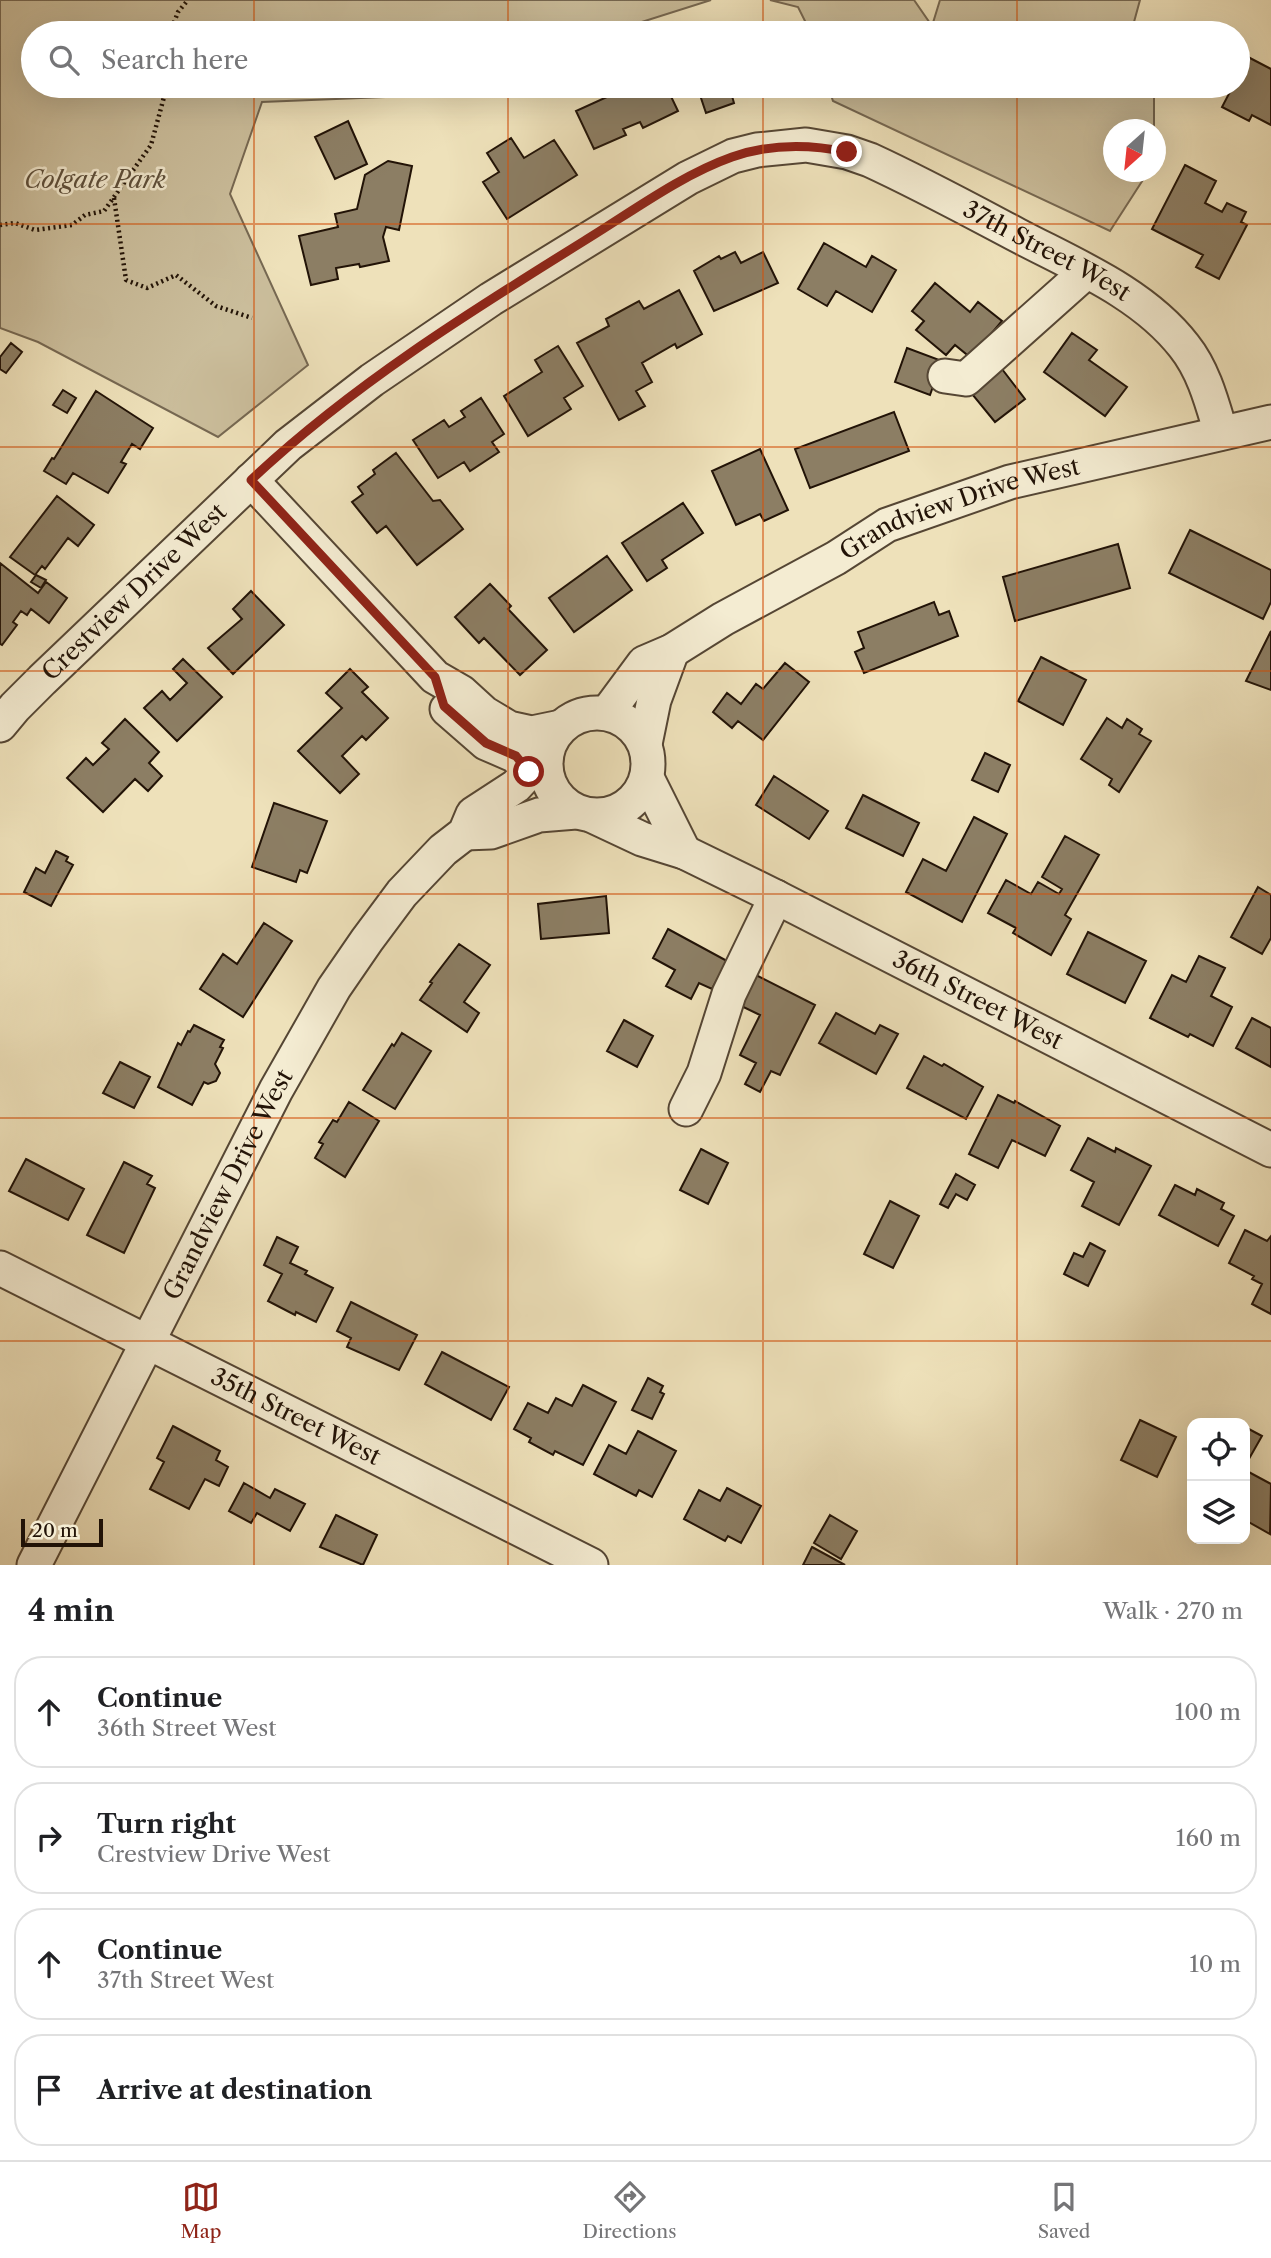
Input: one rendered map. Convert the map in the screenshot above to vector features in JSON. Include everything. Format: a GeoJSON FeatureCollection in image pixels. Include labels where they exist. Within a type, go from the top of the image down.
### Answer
{"type":"FeatureCollection","features":[{"type":"Feature","properties":{"kind":"street","name":"37th Street West"},"geometry":{"type":"LineString","coordinates":[[806,145],[847,152],[870,160],[1086,272],[1140,304],[1178,338],[1201,375],[1221,433]]}},
{"type":"Feature","properties":{"kind":"street","name":"Crestview Drive West"},"geometry":{"type":"LineString","coordinates":[[0,725],[15,707],[288,445],[372,380],[491,299],[688,178],[733,156],[757,150],[806,145]]}},
{"type":"Feature","properties":{"kind":"street"},"geometry":{"type":"LineString","coordinates":[[945,376],[966,379],[1086,272]]}},
{"type":"Feature","properties":{"kind":"street","name":"Grandview Drive West"},"geometry":{"type":"LineString","coordinates":[[607,713],[644,663],[672,651],[723,619],[836,558],[887,525],[1010,482],[1271,422]]}},
{"type":"Feature","properties":{"kind":"street"},"geometry":{"type":"LineString","coordinates":[[251,480],[435,677],[461,692],[484,713],[509,728],[532,733],[561,727]]}},
{"type":"Feature","properties":{"kind":"street"},"geometry":{"type":"LineString","coordinates":[[645,744],[654,700],[672,651]]}},
{"type":"Feature","properties":{"kind":"street"},"geometry":{"type":"LineString","coordinates":[[435,677],[444,706],[486,743],[516,756],[537,772],[562,802],[585,814]]}},
{"type":"Feature","properties":{"kind":"street"},"geometry":{"type":"LineString","coordinates":[[465,833],[491,832],[539,815],[611,814],[627,807],[639,794],[647,778],[649,761],[645,744],[635,729],[622,719],[607,713],[590,713],[575,717],[561,727],[551,740],[537,772]]}},
{"type":"Feature","properties":{"kind":"street","name":"Grandview Drive West"},"geometry":{"type":"LineString","coordinates":[[34,1565],[276,1090],[334,988],[402,894],[443,850],[465,833],[473,814],[537,772]]}},
{"type":"Feature","properties":{"kind":"street"},"geometry":{"type":"LineString","coordinates":[[647,778],[684,852]]}},
{"type":"Feature","properties":{"kind":"street","name":"36th Street West"},"geometry":{"type":"LineString","coordinates":[[585,814],[642,839],[684,852],[776,897],[1271,1150]]}},
{"type":"Feature","properties":{"kind":"street"},"geometry":{"type":"LineString","coordinates":[[686,1109],[704,1073],[729,994],[776,897]]}},
{"type":"Feature","properties":{"kind":"street","name":"35th Street West"},"geometry":{"type":"LineString","coordinates":[[0,1268],[591,1565]]}},
{"type":"Feature","properties":{"kind":"path"},"geometry":{"type":"LineString","coordinates":[[175,21],[188,0]]}},
{"type":"Feature","properties":{"kind":"path"},"geometry":{"type":"LineString","coordinates":[[0,225],[15,223],[35,230],[72,225],[85,215],[104,211],[151,145],[164,98]]}},
{"type":"Feature","properties":{"kind":"path"},"geometry":{"type":"LineString","coordinates":[[114,197],[126,281],[148,288],[176,275],[216,306],[253,318]]}},
{"type":"Feature","properties":{"kind":"green space","name":"Colgate Park"},"geometry":{"type":"Polygon","coordinates":[[[0,0],[711,0],[645,21],[21,21],[21,98],[361,98],[262,102],[230,194],[308,365],[218,437],[38,342],[0,328],[0,0]]]}},
{"type":"Feature","properties":{"kind":"green space"},"geometry":{"type":"Polygon","coordinates":[[[770,0],[914,0],[929,21],[805,21],[798,7],[770,0]]]}},
{"type":"Feature","properties":{"kind":"green space"},"geometry":{"type":"Polygon","coordinates":[[[940,0],[1140,0],[1134,21],[934,21],[940,0]]]}},
{"type":"Feature","properties":{"kind":"green space"},"geometry":{"type":"Polygon","coordinates":[[[832,98],[1154,98],[1154,119],[1103,119],[1103,182],[1142,182],[1110,231],[833,101],[832,98]]]}},
{"type":"Feature","properties":{"kind":"building"},"geometry":{"type":"Polygon","coordinates":[[[1250,58],[1271,69],[1271,125],[1252,115],[1249,121],[1222,107],[1227,98],[1250,98],[1250,58]]]}},
{"type":"Feature","properties":{"kind":"building"},"geometry":{"type":"Polygon","coordinates":[[[605,98],[672,98],[678,111],[643,128],[640,122],[623,129],[626,135],[594,149],[576,111],[605,98]]]}},
{"type":"Feature","properties":{"kind":"building"},"geometry":{"type":"Polygon","coordinates":[[[701,98],[733,98],[734,103],[706,113],[701,98]]]}},
{"type":"Feature","properties":{"kind":"building"},"geometry":{"type":"Polygon","coordinates":[[[348,121],[367,164],[335,179],[315,137],[348,121]]]}},
{"type":"Feature","properties":{"kind":"building"},"geometry":{"type":"Polygon","coordinates":[[[511,138],[524,158],[554,140],[577,175],[507,219],[483,182],[499,172],[487,153],[511,138]]]}},
{"type":"Feature","properties":{"kind":"building"},"geometry":{"type":"Polygon","coordinates":[[[388,161],[412,166],[399,230],[386,227],[383,237],[389,261],[360,267],[359,264],[336,268],[338,279],[311,285],[299,236],[338,227],[335,214],[357,209],[365,175],[388,161]]]}},
{"type":"Feature","properties":{"kind":"building"},"geometry":{"type":"Polygon","coordinates":[[[1185,165],[1216,181],[1205,203],[1222,212],[1227,203],[1246,212],[1241,222],[1247,225],[1219,279],[1196,267],[1203,255],[1152,229],[1185,165]]]}},
{"type":"Feature","properties":{"kind":"building"},"geometry":{"type":"Polygon","coordinates":[[[824,243],[866,267],[872,256],[896,270],[872,312],[836,291],[827,306],[798,289],[824,243]]]}},
{"type":"Feature","properties":{"kind":"building"},"geometry":{"type":"Polygon","coordinates":[[[735,252],[741,263],[763,252],[778,283],[714,311],[694,271],[719,256],[721,259],[735,252]]]}},
{"type":"Feature","properties":{"kind":"building"},"geometry":{"type":"Polygon","coordinates":[[[935,283],[970,312],[978,302],[1002,321],[971,358],[955,345],[946,355],[916,330],[924,321],[912,311],[935,283]]]}},
{"type":"Feature","properties":{"kind":"building"},"geometry":{"type":"Polygon","coordinates":[[[679,290],[702,334],[677,348],[675,344],[642,363],[652,382],[636,391],[645,406],[619,420],[577,343],[609,326],[606,319],[639,301],[644,309],[679,290]]]}},
{"type":"Feature","properties":{"kind":"building"},"geometry":{"type":"Polygon","coordinates":[[[1072,333],[1097,350],[1089,360],[1127,387],[1105,416],[1044,372],[1072,333]]]}},
{"type":"Feature","properties":{"kind":"building"},"geometry":{"type":"Polygon","coordinates":[[[11,343],[22,352],[6,373],[0,369],[0,357],[11,343]]]}},
{"type":"Feature","properties":{"kind":"building"},"geometry":{"type":"Polygon","coordinates":[[[558,346],[583,386],[564,398],[571,409],[528,436],[504,396],[542,372],[535,360],[558,346]]]}},
{"type":"Feature","properties":{"kind":"building"},"geometry":{"type":"Polygon","coordinates":[[[907,348],[942,361],[930,395],[895,382],[907,348]]]}},
{"type":"Feature","properties":{"kind":"building"},"geometry":{"type":"Polygon","coordinates":[[[1002,369],[1025,399],[995,422],[972,394],[1002,369]]]}},
{"type":"Feature","properties":{"kind":"building"},"geometry":{"type":"Polygon","coordinates":[[[63,390],[76,398],[67,413],[53,405],[63,390]]]}},
{"type":"Feature","properties":{"kind":"building"},"geometry":{"type":"Polygon","coordinates":[[[96,391],[153,428],[140,449],[132,444],[121,462],[126,464],[108,493],[73,473],[66,484],[44,471],[96,391]]]}},
{"type":"Feature","properties":{"kind":"building"},"geometry":{"type":"Polygon","coordinates":[[[481,398],[504,434],[492,442],[499,452],[470,471],[464,462],[438,478],[413,440],[444,420],[449,427],[465,417],[461,411],[481,398]]]}},
{"type":"Feature","properties":{"kind":"building"},"geometry":{"type":"Polygon","coordinates":[[[894,412],[909,451],[810,488],[795,449],[894,412]]]}},
{"type":"Feature","properties":{"kind":"building"},"geometry":{"type":"Polygon","coordinates":[[[760,449],[788,510],[764,521],[760,514],[736,525],[712,471],[760,449]]]}},
{"type":"Feature","properties":{"kind":"building"},"geometry":{"type":"Polygon","coordinates":[[[396,453],[433,501],[440,500],[463,529],[417,565],[386,526],[377,533],[352,502],[363,494],[358,487],[375,474],[373,470],[396,453]]]}},
{"type":"Feature","properties":{"kind":"building"},"geometry":{"type":"Polygon","coordinates":[[[57,496],[94,525],[78,546],[68,538],[45,569],[42,566],[35,575],[10,557],[57,496]]]}},
{"type":"Feature","properties":{"kind":"building"},"geometry":{"type":"Polygon","coordinates":[[[683,503],[703,533],[662,560],[667,568],[647,581],[622,543],[683,503]]]}},
{"type":"Feature","properties":{"kind":"building"},"geometry":{"type":"Polygon","coordinates":[[[1190,530],[1271,570],[1271,602],[1263,619],[1169,573],[1190,530]]]}},
{"type":"Feature","properties":{"kind":"building"},"geometry":{"type":"Polygon","coordinates":[[[1118,544],[1130,588],[1015,621],[1003,577],[1118,544]]]}},
{"type":"Feature","properties":{"kind":"building"},"geometry":{"type":"Polygon","coordinates":[[[607,556],[632,590],[574,632],[549,598],[607,556]]]}},
{"type":"Feature","properties":{"kind":"building"},"geometry":{"type":"Polygon","coordinates":[[[0,563],[38,593],[46,582],[67,598],[49,623],[31,609],[27,615],[21,611],[13,622],[17,625],[2,645],[0,644],[0,563]]]}},
{"type":"Feature","properties":{"kind":"building"},"geometry":{"type":"Polygon","coordinates":[[[36,575],[46,580],[41,588],[31,582],[36,575]]]}},
{"type":"Feature","properties":{"kind":"building"},"geometry":{"type":"Polygon","coordinates":[[[490,584],[511,606],[508,609],[547,650],[520,675],[484,638],[479,643],[455,617],[490,584]]]}},
{"type":"Feature","properties":{"kind":"building"},"geometry":{"type":"Polygon","coordinates":[[[251,591],[284,625],[233,674],[208,648],[242,619],[233,609],[251,591]]]}},
{"type":"Feature","properties":{"kind":"building"},"geometry":{"type":"Polygon","coordinates":[[[934,602],[939,615],[949,611],[958,636],[864,673],[855,652],[864,648],[858,632],[934,602]]]}},
{"type":"Feature","properties":{"kind":"building"},"geometry":{"type":"Polygon","coordinates":[[[1271,631],[1271,690],[1246,681],[1271,631]]]}},
{"type":"Feature","properties":{"kind":"building"},"geometry":{"type":"Polygon","coordinates":[[[1041,657],[1086,680],[1063,725],[1018,701],[1041,657]]]}},
{"type":"Feature","properties":{"kind":"building"},"geometry":{"type":"Polygon","coordinates":[[[183,659],[222,697],[177,741],[144,708],[162,691],[170,700],[187,683],[173,669],[183,659]]]}},
{"type":"Feature","properties":{"kind":"building"},"geometry":{"type":"Polygon","coordinates":[[[785,663],[809,682],[763,740],[738,721],[732,728],[713,712],[727,693],[741,704],[756,684],[763,689],[785,663]]]}},
{"type":"Feature","properties":{"kind":"building"},"geometry":{"type":"Polygon","coordinates":[[[350,669],[368,687],[362,692],[388,718],[366,740],[362,736],[342,756],[359,774],[340,793],[298,751],[342,708],[326,693],[350,669]]]}},
{"type":"Feature","properties":{"kind":"building"},"geometry":{"type":"Polygon","coordinates":[[[1107,718],[1122,728],[1127,719],[1142,729],[1139,734],[1151,741],[1119,792],[1109,785],[1112,779],[1081,759],[1107,718]]]}},
{"type":"Feature","properties":{"kind":"building"},"geometry":{"type":"Polygon","coordinates":[[[125,719],[159,752],[149,763],[162,776],[148,791],[135,779],[103,812],[67,778],[86,758],[93,765],[109,749],[102,743],[125,719]]]}},
{"type":"Feature","properties":{"kind":"building"},"geometry":{"type":"Polygon","coordinates":[[[985,753],[1010,765],[998,792],[972,780],[985,753]]]}},
{"type":"Feature","properties":{"kind":"building"},"geometry":{"type":"Polygon","coordinates":[[[774,776],[828,811],[809,839],[756,805],[774,776]]]}},
{"type":"Feature","properties":{"kind":"building"},"geometry":{"type":"Polygon","coordinates":[[[863,795],[919,823],[903,856],[846,828],[863,795]]]}},
{"type":"Feature","properties":{"kind":"building"},"geometry":{"type":"Polygon","coordinates":[[[274,803],[327,821],[307,873],[300,870],[296,882],[252,867],[274,803]]]}},
{"type":"Feature","properties":{"kind":"building"},"geometry":{"type":"Polygon","coordinates":[[[974,817],[1007,834],[962,922],[906,892],[923,859],[946,871],[974,817]]]}},
{"type":"Feature","properties":{"kind":"building"},"geometry":{"type":"Polygon","coordinates":[[[1065,836],[1099,855],[1065,915],[1071,919],[1051,955],[1013,933],[1016,928],[988,913],[1006,880],[1031,894],[1038,882],[1059,894],[1062,889],[1042,877],[1065,836]]]}},
{"type":"Feature","properties":{"kind":"building"},"geometry":{"type":"Polygon","coordinates":[[[56,851],[68,857],[66,861],[73,865],[51,906],[24,892],[36,868],[45,873],[56,851]]]}},
{"type":"Feature","properties":{"kind":"building"},"geometry":{"type":"Polygon","coordinates":[[[1258,887],[1271,895],[1271,938],[1262,954],[1231,937],[1258,887]]]}},
{"type":"Feature","properties":{"kind":"building"},"geometry":{"type":"Polygon","coordinates":[[[606,896],[609,933],[541,939],[538,904],[606,896]]]}},
{"type":"Feature","properties":{"kind":"building"},"geometry":{"type":"Polygon","coordinates":[[[264,923],[292,941],[243,1017],[200,989],[223,954],[237,964],[264,923]]]}},
{"type":"Feature","properties":{"kind":"building"},"geometry":{"type":"Polygon","coordinates":[[[668,929],[727,961],[712,989],[699,983],[691,999],[666,986],[675,970],[653,958],[668,929]]]}},
{"type":"Feature","properties":{"kind":"building"},"geometry":{"type":"Polygon","coordinates":[[[1088,932],[1146,961],[1125,1003],[1067,974],[1088,932]]]}},
{"type":"Feature","properties":{"kind":"building"},"geometry":{"type":"Polygon","coordinates":[[[459,944],[490,965],[464,1002],[479,1013],[467,1032],[420,1000],[459,944]]]}},
{"type":"Feature","properties":{"kind":"building"},"geometry":{"type":"Polygon","coordinates":[[[1199,956],[1225,968],[1211,996],[1232,1007],[1213,1046],[1150,1018],[1172,975],[1186,982],[1199,956]]]}},
{"type":"Feature","properties":{"kind":"building"},"geometry":{"type":"Polygon","coordinates":[[[746,970],[815,1005],[780,1075],[771,1071],[760,1092],[745,1084],[756,1063],[740,1055],[760,1015],[731,1001],[746,970]]]}},
{"type":"Feature","properties":{"kind":"building"},"geometry":{"type":"Polygon","coordinates":[[[836,1013],[875,1034],[880,1025],[898,1034],[876,1074],[819,1043],[836,1013]]]}},
{"type":"Feature","properties":{"kind":"building"},"geometry":{"type":"Polygon","coordinates":[[[1252,1018],[1271,1028],[1271,1067],[1236,1048],[1252,1018]]]}},
{"type":"Feature","properties":{"kind":"building"},"geometry":{"type":"Polygon","coordinates":[[[624,1020],[653,1036],[637,1067],[607,1051],[624,1020]]]}},
{"type":"Feature","properties":{"kind":"building"},"geometry":{"type":"Polygon","coordinates":[[[194,1025],[224,1040],[215,1064],[220,1073],[216,1081],[208,1084],[204,1082],[192,1105],[158,1087],[178,1043],[181,1045],[194,1025]]]}},
{"type":"Feature","properties":{"kind":"building"},"geometry":{"type":"Polygon","coordinates":[[[402,1033],[431,1051],[395,1109],[363,1090],[402,1033]]]}},
{"type":"Feature","properties":{"kind":"building"},"geometry":{"type":"Polygon","coordinates":[[[924,1056],[942,1066],[944,1064],[983,1087],[966,1119],[907,1088],[924,1056]]]}},
{"type":"Feature","properties":{"kind":"building"},"geometry":{"type":"Polygon","coordinates":[[[120,1062],[150,1077],[134,1108],[103,1093],[120,1062]]]}},
{"type":"Feature","properties":{"kind":"building"},"geometry":{"type":"Polygon","coordinates":[[[998,1095],[1014,1103],[1015,1101],[1060,1126],[1045,1156],[1012,1140],[998,1168],[969,1154],[998,1095]]]}},
{"type":"Feature","properties":{"kind":"building"},"geometry":{"type":"Polygon","coordinates":[[[349,1102],[379,1121],[345,1177],[315,1158],[323,1144],[319,1142],[333,1120],[337,1122],[349,1102]]]}},
{"type":"Feature","properties":{"kind":"building"},"geometry":{"type":"Polygon","coordinates":[[[1088,1138],[1115,1152],[1116,1148],[1151,1166],[1119,1225],[1082,1206],[1094,1182],[1071,1170],[1088,1138]]]}},
{"type":"Feature","properties":{"kind":"building"},"geometry":{"type":"Polygon","coordinates":[[[701,1149],[728,1163],[708,1204],[680,1190],[701,1149]]]}},
{"type":"Feature","properties":{"kind":"building"},"geometry":{"type":"Polygon","coordinates":[[[26,1159],[84,1189],[68,1220],[9,1191],[26,1159]]]}},
{"type":"Feature","properties":{"kind":"building"},"geometry":{"type":"Polygon","coordinates":[[[124,1162],[152,1176],[147,1184],[155,1188],[124,1253],[87,1235],[124,1162]]]}},
{"type":"Feature","properties":{"kind":"building"},"geometry":{"type":"Polygon","coordinates":[[[956,1174],[975,1185],[967,1200],[956,1194],[948,1208],[940,1204],[956,1174]]]}},
{"type":"Feature","properties":{"kind":"building"},"geometry":{"type":"Polygon","coordinates":[[[1175,1185],[1195,1195],[1197,1189],[1224,1203],[1221,1209],[1234,1216],[1218,1246],[1159,1215],[1175,1185]]]}},
{"type":"Feature","properties":{"kind":"building"},"geometry":{"type":"Polygon","coordinates":[[[890,1201],[919,1216],[893,1268],[864,1254],[890,1201]]]}},
{"type":"Feature","properties":{"kind":"building"},"geometry":{"type":"Polygon","coordinates":[[[1245,1230],[1267,1241],[1271,1236],[1271,1314],[1252,1304],[1262,1284],[1252,1279],[1254,1276],[1229,1263],[1245,1230]]]}},
{"type":"Feature","properties":{"kind":"building"},"geometry":{"type":"Polygon","coordinates":[[[277,1237],[298,1247],[290,1263],[333,1288],[316,1322],[268,1301],[282,1274],[264,1265],[277,1237]]]}},
{"type":"Feature","properties":{"kind":"building"},"geometry":{"type":"Polygon","coordinates":[[[1090,1243],[1105,1251],[1088,1286],[1064,1274],[1074,1253],[1083,1257],[1090,1243]]]}},
{"type":"Feature","properties":{"kind":"building"},"geometry":{"type":"Polygon","coordinates":[[[351,1302],[417,1335],[399,1370],[347,1347],[351,1338],[337,1331],[351,1302]]]}},
{"type":"Feature","properties":{"kind":"building"},"geometry":{"type":"Polygon","coordinates":[[[442,1352],[509,1387],[491,1420],[425,1384],[442,1352]]]}},
{"type":"Feature","properties":{"kind":"building"},"geometry":{"type":"Polygon","coordinates":[[[648,1378],[663,1386],[660,1392],[664,1394],[652,1419],[632,1410],[648,1378]]]}},
{"type":"Feature","properties":{"kind":"building"},"geometry":{"type":"Polygon","coordinates":[[[583,1385],[616,1402],[583,1465],[555,1451],[553,1455],[529,1442],[531,1438],[514,1429],[528,1403],[548,1413],[556,1398],[572,1406],[583,1385]]]}},
{"type":"Feature","properties":{"kind":"building"},"geometry":{"type":"Polygon","coordinates":[[[1140,1420],[1176,1437],[1157,1477],[1121,1460],[1140,1420]]]}},
{"type":"Feature","properties":{"kind":"building"},"geometry":{"type":"Polygon","coordinates":[[[173,1426],[220,1451],[216,1460],[228,1467],[219,1486],[205,1479],[189,1509],[150,1489],[164,1462],[157,1458],[173,1426]]]}},
{"type":"Feature","properties":{"kind":"building"},"geometry":{"type":"Polygon","coordinates":[[[1250,1430],[1262,1436],[1250,1457],[1250,1430]]]}},
{"type":"Feature","properties":{"kind":"building"},"geometry":{"type":"Polygon","coordinates":[[[638,1431],[676,1451],[652,1497],[639,1490],[636,1496],[594,1474],[609,1445],[626,1454],[638,1431]]]}},
{"type":"Feature","properties":{"kind":"building"},"geometry":{"type":"Polygon","coordinates":[[[1250,1473],[1271,1484],[1270,1534],[1250,1523],[1250,1473]]]}},
{"type":"Feature","properties":{"kind":"building"},"geometry":{"type":"Polygon","coordinates":[[[244,1483],[270,1498],[275,1489],[305,1504],[290,1531],[257,1513],[251,1523],[229,1511],[244,1483]]]}},
{"type":"Feature","properties":{"kind":"building"},"geometry":{"type":"Polygon","coordinates":[[[727,1488],[761,1506],[741,1543],[728,1536],[725,1541],[684,1519],[699,1490],[720,1501],[727,1488]]]}},
{"type":"Feature","properties":{"kind":"building"},"geometry":{"type":"Polygon","coordinates":[[[336,1515],[377,1535],[363,1565],[320,1547],[336,1515]]]}},
{"type":"Feature","properties":{"kind":"building"},"geometry":{"type":"Polygon","coordinates":[[[830,1515],[857,1531],[841,1559],[814,1543],[830,1515]]]}},
{"type":"Feature","properties":{"kind":"building"},"geometry":{"type":"Polygon","coordinates":[[[812,1547],[845,1565],[803,1565],[812,1547]]]}},
{"type":"Feature","properties":{"kind":"route"},"geometry":{"type":"LineString","coordinates":[[529,772],[516,756],[486,743],[444,706],[435,677],[251,480],[288,445],[372,380],[491,299],[688,178],[733,156],[757,150],[806,145],[847,152]]}}]}
